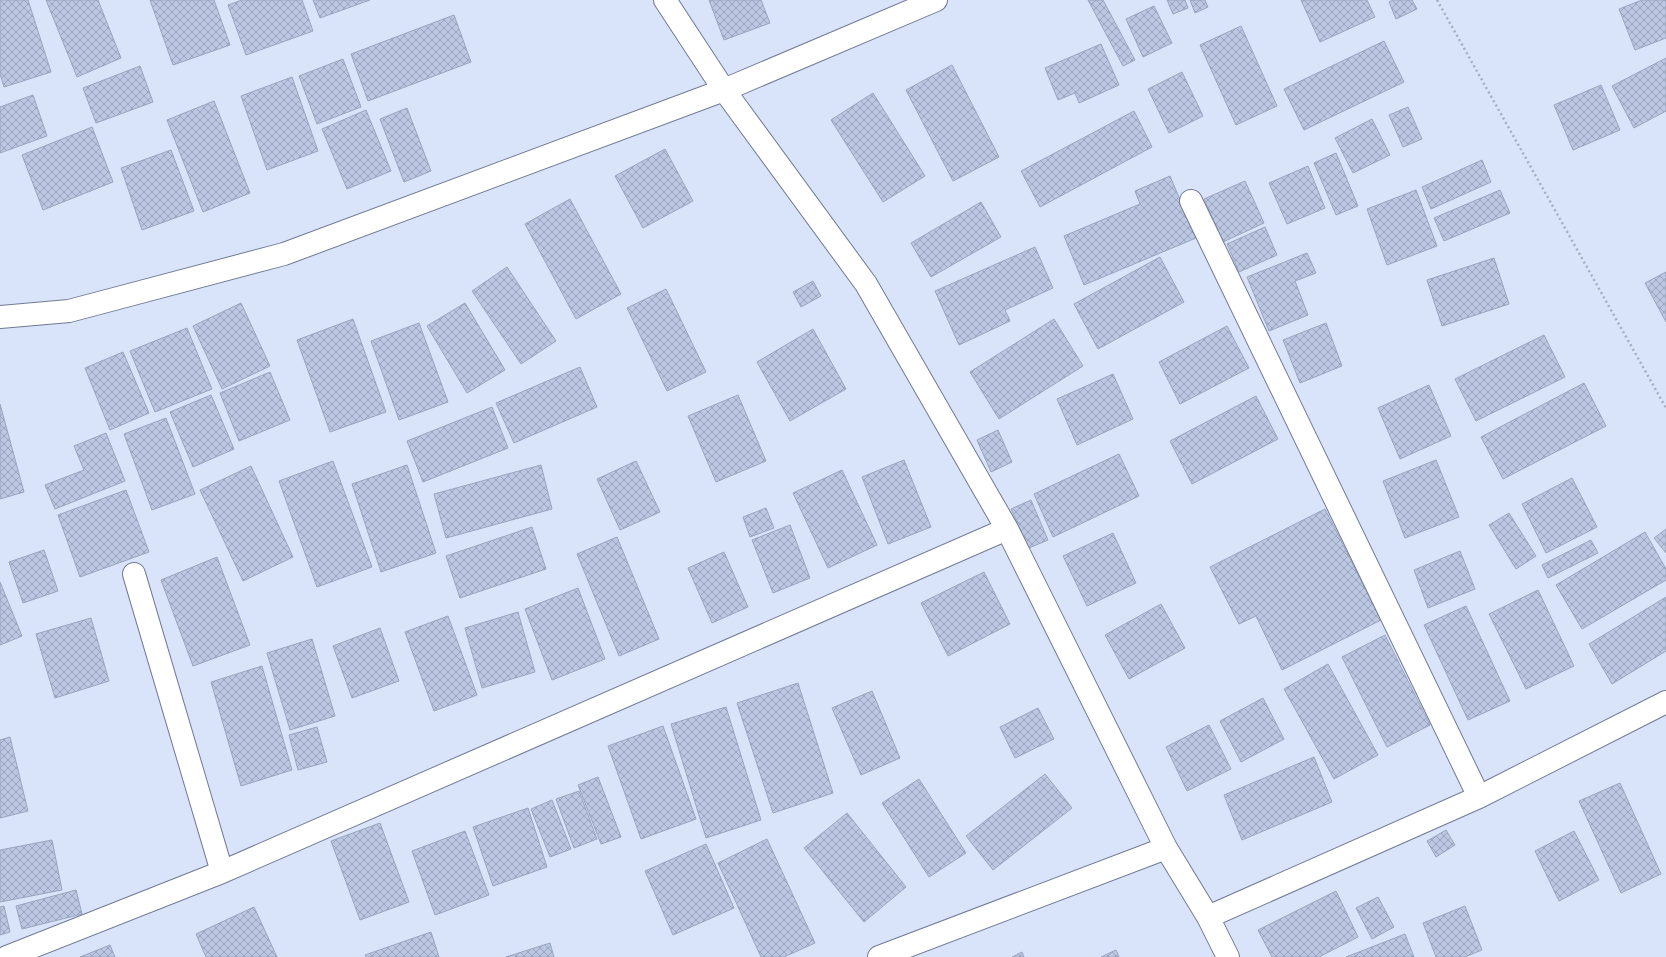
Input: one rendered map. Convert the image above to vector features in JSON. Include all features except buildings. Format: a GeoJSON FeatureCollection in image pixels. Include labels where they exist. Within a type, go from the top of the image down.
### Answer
{"type":"FeatureCollection","features":[{"type":"Feature","properties":{"kind":"street"},"geometry":{"type":"LineString","coordinates":[[665,0],[724,90],[866,284],[1007,529],[1166,848],[1208,917],[1228,957]]}},
{"type":"Feature","properties":{"kind":"street"},"geometry":{"type":"LineString","coordinates":[[0,316],[69,311],[284,254],[724,90],[936,0]]}},
{"type":"Feature","properties":{"kind":"street"},"geometry":{"type":"LineString","coordinates":[[1191,201],[1479,796]]}},
{"type":"Feature","properties":{"kind":"street"},"geometry":{"type":"LineString","coordinates":[[7,957],[222,872],[1007,529]]}},
{"type":"Feature","properties":{"kind":"street"},"geometry":{"type":"LineString","coordinates":[[134,574],[222,872]]}},
{"type":"Feature","properties":{"kind":"street"},"geometry":{"type":"LineString","coordinates":[[1208,917],[1479,796],[1666,702]]}},
{"type":"Feature","properties":{"kind":"street"},"geometry":{"type":"LineString","coordinates":[[879,957],[1166,848]]}},
{"type":"Feature","properties":{"kind":"path"},"geometry":{"type":"LineString","coordinates":[[1437,0],[1666,408]]}}]}
